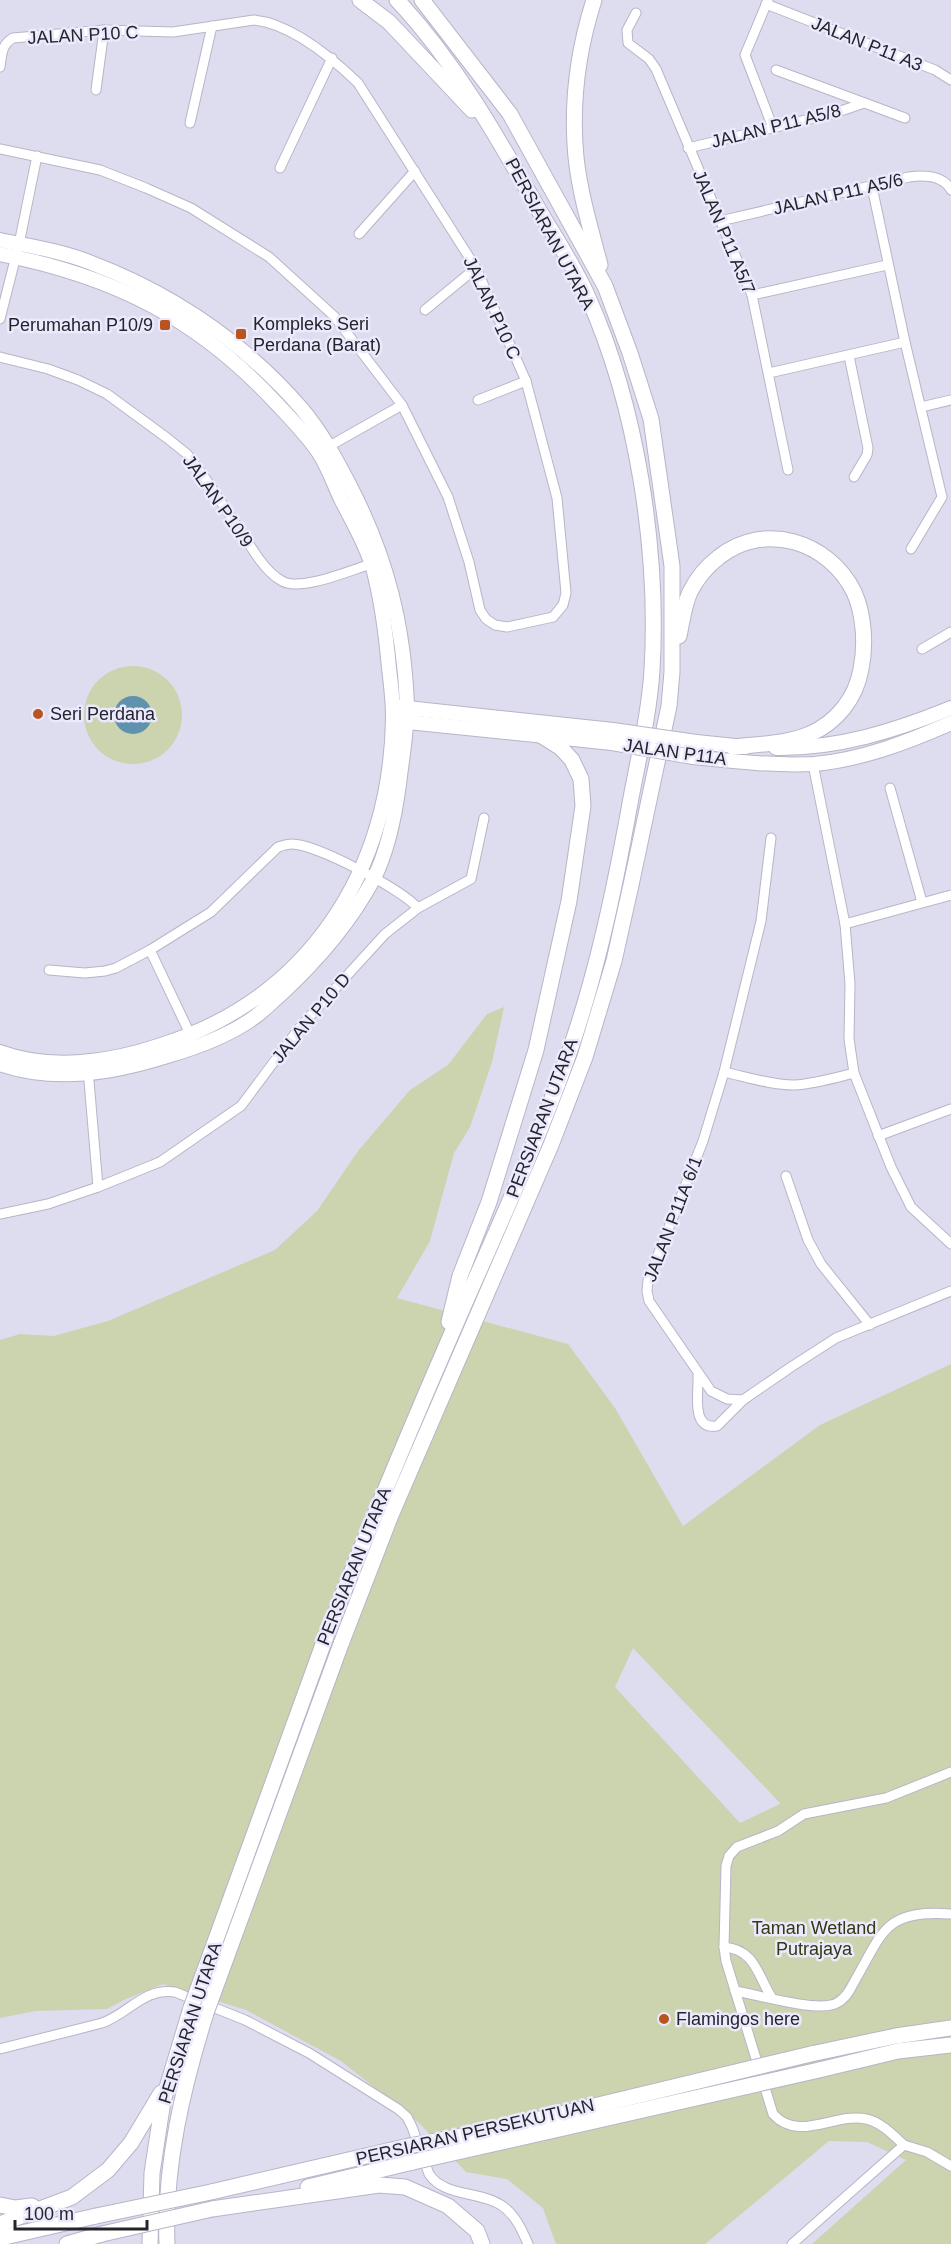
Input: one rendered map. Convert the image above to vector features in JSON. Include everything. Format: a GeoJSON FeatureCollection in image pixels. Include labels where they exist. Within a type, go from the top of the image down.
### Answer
{"type":"FeatureCollection","features":[{"type":"Feature","properties":{"kind":"main road"},"geometry":{"type":"LineString","coordinates":[[360,0],[389,22],[497,136]]}},
{"type":"Feature","properties":{"kind":"main road","name":"PERSIARAN UTARA"},"geometry":{"type":"LineString","coordinates":[[167,2244],[170,2170],[178,2119],[192,2059],[199,2010],[325,1639],[376,1509],[537,1138],[570,1050],[585,1005],[616,882],[649,703],[652,669],[653,568],[631,425],[611,359],[588,295],[497,136],[457,72],[397,0]]}},
{"type":"Feature","properties":{"kind":"main road","name":"PERSIARAN UTARA"},"geometry":{"type":"LineString","coordinates":[[150,2244],[152,2172],[163,2101],[168,2085],[391,1515],[551,1145],[585,1057],[614,962],[669,706],[672,672],[672,566],[651,419],[630,353],[605,286],[510,114],[422,0]]}},
{"type":"Feature","properties":{"kind":"main road"},"geometry":{"type":"LineString","coordinates":[[594,0],[577,68],[575,146],[585,204],[605,286]]}},
{"type":"Feature","properties":{"kind":"main road"},"geometry":{"type":"LineString","coordinates":[[672,672],[690,593],[700,575],[727,551],[740,544],[758,539],[785,539],[812,548],[836,567],[854,592],[862,623],[863,660],[853,694],[843,710],[830,723],[810,734],[789,740],[733,747]]}},
{"type":"Feature","properties":{"kind":"main road"},"geometry":{"type":"LineString","coordinates":[[440,1360],[460,1276],[489,1202],[536,1050],[569,901],[583,806],[581,780],[572,760],[561,748],[542,736]]}},
{"type":"Feature","properties":{"kind":"main road","name":"PERSIARAN PERSEKUTUAN"},"geometry":{"type":"LineString","coordinates":[[0,2238],[410,2146],[503,2128],[811,2054],[896,2036],[951,2028]]}},
{"type":"Feature","properties":{"kind":"main road","name":"PERSIARAN PERSEKUTUAN"},"geometry":{"type":"LineString","coordinates":[[67,2244],[102,2234],[898,2051],[951,2045]]}},
{"type":"Feature","properties":{"kind":"main road"},"geometry":{"type":"LineString","coordinates":[[0,2224],[72,2197],[108,2170],[131,2143],[154,2103],[168,2085]]}},
{"type":"Feature","properties":{"kind":"main road"},"geometry":{"type":"LineString","coordinates":[[212,2209],[379,2186],[405,2187],[448,2206],[477,2231],[482,2244]]}},
{"type":"Feature","properties":{"kind":"main road"},"geometry":{"type":"LineString","coordinates":[[0,2205],[15,2208],[30,2207],[72,2197]]}},
{"type":"Feature","properties":{"kind":"street","name":"JALAN P11 A3"},"geometry":{"type":"LineString","coordinates":[[767,2],[935,70],[951,80]]}},
{"type":"Feature","properties":{"kind":"street"},"geometry":{"type":"LineString","coordinates":[[767,2],[745,55],[773,128]]}},
{"type":"Feature","properties":{"kind":"street","name":"JALAN P11 A5/7"},"geometry":{"type":"LineString","coordinates":[[636,13],[627,30],[628,43],[649,59],[656,69],[752,295],[788,470]]}},
{"type":"Feature","properties":{"kind":"street","name":"JALAN P10 C"},"geometry":{"type":"LineString","coordinates":[[0,67],[3,48],[13,38],[104,30],[173,32],[254,20],[267,21],[279,26],[332,58],[358,83],[476,268],[526,381],[557,498],[566,593],[563,605],[553,617],[507,627],[495,625],[486,619],[480,610],[469,562],[448,497],[402,405],[334,316],[269,257],[191,208],[146,188],[100,170],[0,149]]}},
{"type":"Feature","properties":{"kind":"street"},"geometry":{"type":"LineString","coordinates":[[190,123],[212,26]]}},
{"type":"Feature","properties":{"kind":"street"},"geometry":{"type":"LineString","coordinates":[[96,90],[104,30]]}},
{"type":"Feature","properties":{"kind":"street"},"geometry":{"type":"LineString","coordinates":[[280,168],[332,58]]}},
{"type":"Feature","properties":{"kind":"street","name":"JALAN P11 A5/8"},"geometry":{"type":"LineString","coordinates":[[776,70],[905,118]]}},
{"type":"Feature","properties":{"kind":"street","name":"JALAN P11 A3"},"geometry":{"type":"LineString","coordinates":[[935,70],[951,72]]}},
{"type":"Feature","properties":{"kind":"street","name":"JALAN P11 A5/8"},"geometry":{"type":"LineString","coordinates":[[688,148],[835,113],[864,103]]}},
{"type":"Feature","properties":{"kind":"street"},"geometry":{"type":"LineString","coordinates":[[0,319],[38,156]]}},
{"type":"Feature","properties":{"kind":"street"},"geometry":{"type":"LineString","coordinates":[[359,234],[415,171]]}},
{"type":"Feature","properties":{"kind":"street","name":"JALAN P11 A5/6"},"geometry":{"type":"LineString","coordinates":[[720,221],[909,177],[929,176],[949,186],[951,190]]}},
{"type":"Feature","properties":{"kind":"street"},"geometry":{"type":"LineString","coordinates":[[872,187],[905,342],[946,496],[911,549]]}},
{"type":"Feature","properties":{"kind":"street"},"geometry":{"type":"LineString","coordinates":[[0,240],[17,250],[82,273],[161,309],[200,334],[260,386],[324,449],[364,514],[393,593],[399,627],[400,707],[368,875],[343,927],[310,968],[255,1017],[196,1048],[134,1066],[88,1067],[43,1062],[0,1052]]}},
{"type":"Feature","properties":{"kind":"street"},"geometry":{"type":"LineString","coordinates":[[0,254],[17,250]]}},
{"type":"Feature","properties":{"kind":"street"},"geometry":{"type":"LineString","coordinates":[[752,295],[887,265]]}},
{"type":"Feature","properties":{"kind":"street"},"geometry":{"type":"LineString","coordinates":[[426,310],[476,268]]}},
{"type":"Feature","properties":{"kind":"street"},"geometry":{"type":"LineString","coordinates":[[769,373],[905,342]]}},
{"type":"Feature","properties":{"kind":"street"},"geometry":{"type":"LineString","coordinates":[[849,356],[868,448],[867,455],[854,477]]}},
{"type":"Feature","properties":{"kind":"street","name":"JALAN P10/9"},"geometry":{"type":"LineString","coordinates":[[0,357],[48,369],[97,390],[167,438],[187,454],[259,559],[282,582],[302,585],[371,564]]}},
{"type":"Feature","properties":{"kind":"street"},"geometry":{"type":"LineString","coordinates":[[477,400],[526,381]]}},
{"type":"Feature","properties":{"kind":"street"},"geometry":{"type":"LineString","coordinates":[[921,407],[951,400]]}},
{"type":"Feature","properties":{"kind":"street"},"geometry":{"type":"LineString","coordinates":[[324,449],[402,405]]}},
{"type":"Feature","properties":{"kind":"street"},"geometry":{"type":"LineString","coordinates":[[324,449],[371,564],[400,707]]}},
{"type":"Feature","properties":{"kind":"street"},"geometry":{"type":"LineString","coordinates":[[922,649],[951,632]]}},
{"type":"Feature","properties":{"kind":"street","name":"JALAN P11A"},"geometry":{"type":"LineString","coordinates":[[400,707],[613,736],[733,747],[781,748],[841,743],[912,724],[951,708]]}},
{"type":"Feature","properties":{"kind":"street","name":"JALAN P11A"},"geometry":{"type":"LineString","coordinates":[[399,721],[542,736],[613,736],[693,757],[730,761],[813,764],[875,752],[917,738],[951,723]]}},
{"type":"Feature","properties":{"kind":"street"},"geometry":{"type":"LineString","coordinates":[[813,764],[845,924],[850,984],[849,1039],[854,1073],[878,1136],[911,1207],[951,1244]]}},
{"type":"Feature","properties":{"kind":"street"},"geometry":{"type":"LineString","coordinates":[[890,788],[922,902]]}},
{"type":"Feature","properties":{"kind":"street","name":"JALAN P10 D"},"geometry":{"type":"LineString","coordinates":[[0,1214],[48,1204],[160,1162],[241,1106],[300,1027],[385,933],[417,908],[471,879],[484,818]]}},
{"type":"Feature","properties":{"kind":"street","name":"JALAN P11A 6/1"},"geometry":{"type":"LineString","coordinates":[[743,1401],[718,1396],[711,1391],[649,1301],[647,1290],[648,1280],[703,1141],[724,1072],[761,921],[771,838]]}},
{"type":"Feature","properties":{"kind":"street"},"geometry":{"type":"LineString","coordinates":[[49,970],[85,973],[105,971],[150,951],[211,912],[278,847],[291,843],[310,848],[368,875],[409,898],[417,908]]}},
{"type":"Feature","properties":{"kind":"street"},"geometry":{"type":"LineString","coordinates":[[0,1064],[44,1074],[88,1067],[191,1036],[247,1006],[301,960],[368,875]]}},
{"type":"Feature","properties":{"kind":"street"},"geometry":{"type":"LineString","coordinates":[[845,924],[951,895]]}},
{"type":"Feature","properties":{"kind":"street"},"geometry":{"type":"LineString","coordinates":[[150,951],[191,1036]]}},
{"type":"Feature","properties":{"kind":"street"},"geometry":{"type":"LineString","coordinates":[[88,1067],[98,1187]]}},
{"type":"Feature","properties":{"kind":"street"},"geometry":{"type":"LineString","coordinates":[[724,1072],[770,1083],[792,1085],[813,1083],[854,1073]]}},
{"type":"Feature","properties":{"kind":"street"},"geometry":{"type":"LineString","coordinates":[[878,1136],[951,1109]]}},
{"type":"Feature","properties":{"kind":"street"},"geometry":{"type":"LineString","coordinates":[[786,1176],[808,1240],[821,1264],[870,1325]]}},
{"type":"Feature","properties":{"kind":"street"},"geometry":{"type":"LineString","coordinates":[[698,1374],[698,1413],[701,1422],[706,1426],[717,1426],[743,1401],[791,1366],[836,1338],[951,1291]]}},
{"type":"Feature","properties":{"kind":"street"},"geometry":{"type":"LineString","coordinates":[[951,1772],[886,1798],[804,1814],[778,1831],[737,1847],[729,1856],[726,1866],[724,1947],[726,1961],[773,2114],[778,2120],[784,2124],[806,2127],[857,2118],[867,2119],[885,2128],[904,2145],[927,2152],[951,2166]]}},
{"type":"Feature","properties":{"kind":"street"},"geometry":{"type":"LineString","coordinates":[[735,1991],[818,2007],[838,2003],[849,1992],[875,1943],[886,1929],[907,1916],[929,1912],[951,1914]]}},
{"type":"Feature","properties":{"kind":"street"},"geometry":{"type":"LineString","coordinates":[[724,1947],[736,1948],[753,1961],[772,1998]]}},
{"type":"Feature","properties":{"kind":"street"},"geometry":{"type":"LineString","coordinates":[[0,2049],[102,2024],[114,2019],[145,1996],[165,1990],[174,1992],[254,2024],[309,2053],[398,2109],[407,2117],[433,2181],[453,2190],[502,2205],[511,2214],[528,2244]]}},
{"type":"Feature","properties":{"kind":"street"},"geometry":{"type":"LineString","coordinates":[[792,2244],[904,2145]]}},
{"type":"Feature","properties":{"kind":"green space"},"geometry":{"type":"Polygon","coordinates":[[[133,666],[152,670],[168,680],[178,696],[182,715],[178,734],[168,750],[152,760],[133,764],[114,760],[98,750],[88,734],[84,715],[88,696],[98,680],[114,670],[133,666]]]}},
{"type":"Feature","properties":{"kind":"green space","name":"Taman Wetland Putrajaya"},"geometry":{"type":"Polygon","coordinates":[[[504,1007],[492,1062],[470,1127],[454,1153],[430,1241],[397,1298],[568,1344],[615,1408],[683,1526],[820,1425],[951,1364],[951,2244],[812,2244],[906,2160],[867,2142],[829,2141],[705,2244],[556,2244],[543,2208],[507,2179],[466,2172],[419,2123],[341,2061],[246,2010],[163,1984],[107,2009],[35,2011],[0,2018],[0,1340],[20,1334],[54,1336],[108,1321],[275,1250],[317,1211],[358,1151],[410,1090],[448,1065],[487,1014],[504,1007]],[[633,1648],[615,1687],[740,1823],[780,1803],[633,1648]]]}},
{"type":"Feature","properties":{"kind":"water"},"geometry":{"type":"Polygon","coordinates":[[[133,696],[146,702],[152,715],[146,728],[133,734],[120,728],[114,715],[120,702],[133,696]]]}},
{"type":"Feature","properties":{"kind":"place","name":"Perumahan P10/9"},"geometry":{"type":"Point","coordinates":[165,325]}},
{"type":"Feature","properties":{"kind":"place","name":"Kompleks Seri Perdana (Barat)"},"geometry":{"type":"Point","coordinates":[241,334]}},
{"type":"Feature","properties":{"kind":"place","name":"Seri Perdana"},"geometry":{"type":"Point","coordinates":[38,714]}},
{"type":"Feature","properties":{"kind":"place","name":"Flamingos here"},"geometry":{"type":"Point","coordinates":[664,2019]}}]}
